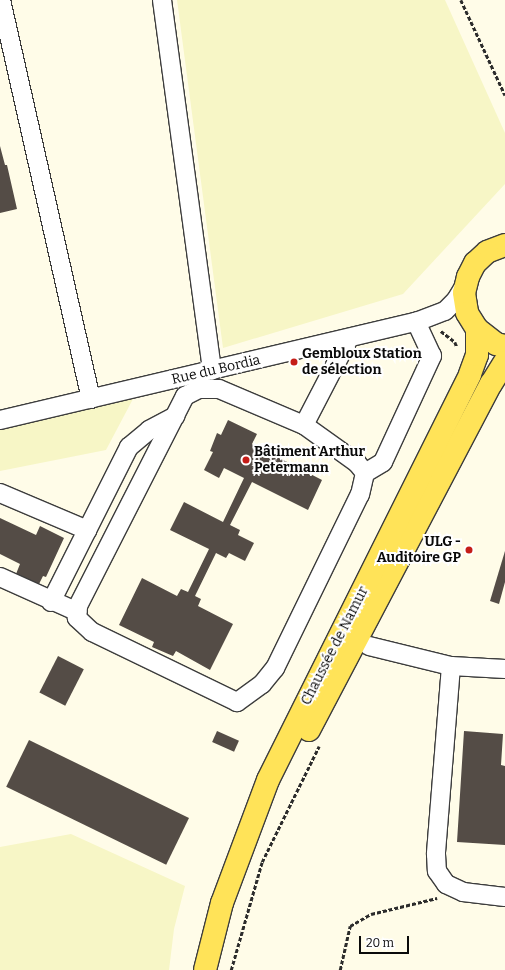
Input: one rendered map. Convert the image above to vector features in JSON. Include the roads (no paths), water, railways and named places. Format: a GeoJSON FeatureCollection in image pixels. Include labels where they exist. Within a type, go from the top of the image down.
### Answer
{"type":"FeatureCollection","features":[{"type":"Feature","properties":{"kind":"main road"},"geometry":{"type":"LineString","coordinates":[[505,245],[487,252],[476,263],[465,285],[465,304],[474,326],[491,341],[505,346]]}},
{"type":"Feature","properties":{"kind":"main road","name":"Chaussée de Namur"},"geometry":{"type":"LineString","coordinates":[[205,970],[222,903],[268,780],[470,374],[477,355],[474,326]]}},
{"type":"Feature","properties":{"kind":"main road","name":"Chaussée de Namur"},"geometry":{"type":"LineString","coordinates":[[218,970],[235,906],[280,786],[491,384],[505,362]]}},
{"type":"Feature","properties":{"kind":"street"},"geometry":{"type":"LineString","coordinates":[[1,0],[91,399]]}},
{"type":"Feature","properties":{"kind":"street"},"geometry":{"type":"LineString","coordinates":[[162,0],[212,371]]}},
{"type":"Feature","properties":{"kind":"street","name":"Rue du Bordia"},"geometry":{"type":"LineString","coordinates":[[428,323],[451,306],[465,285]]}},
{"type":"Feature","properties":{"kind":"street","name":"Rue du Bordia"},"geometry":{"type":"LineString","coordinates":[[0,420],[428,323],[446,316],[474,326]]}},
{"type":"Feature","properties":{"kind":"street"},"geometry":{"type":"LineString","coordinates":[[365,473],[357,463],[304,425],[219,389],[199,389],[185,396],[78,606],[77,618],[92,632],[237,702],[262,684],[275,668],[360,494],[365,473],[383,462],[432,356],[428,323]]}},
{"type":"Feature","properties":{"kind":"street"},"geometry":{"type":"LineString","coordinates":[[304,425],[348,340]]}},
{"type":"Feature","properties":{"kind":"street"},"geometry":{"type":"LineString","coordinates":[[51,602],[129,447],[149,430],[175,416]]}},
{"type":"Feature","properties":{"kind":"street"},"geometry":{"type":"LineString","coordinates":[[0,493],[86,530]]}},
{"type":"Feature","properties":{"kind":"street"},"geometry":{"type":"LineString","coordinates":[[0,577],[51,602],[78,612]]}},
{"type":"Feature","properties":{"kind":"street"},"geometry":{"type":"LineString","coordinates":[[369,646],[451,666],[505,669]]}},
{"type":"Feature","properties":{"kind":"street"},"geometry":{"type":"LineString","coordinates":[[451,666],[436,854],[437,871],[446,884],[463,892],[505,897]]}},
{"type":"Feature","properties":{"kind":"place","name":"Gembloux Station de sélection"},"geometry":{"type":"Point","coordinates":[294,362]}},
{"type":"Feature","properties":{"kind":"place","name":"Bâtiment Arthur Petermann"},"geometry":{"type":"Point","coordinates":[246,460]}},
{"type":"Feature","properties":{"kind":"place","name":"ULG - Auditoire GP"},"geometry":{"type":"Point","coordinates":[469,550]}}]}
